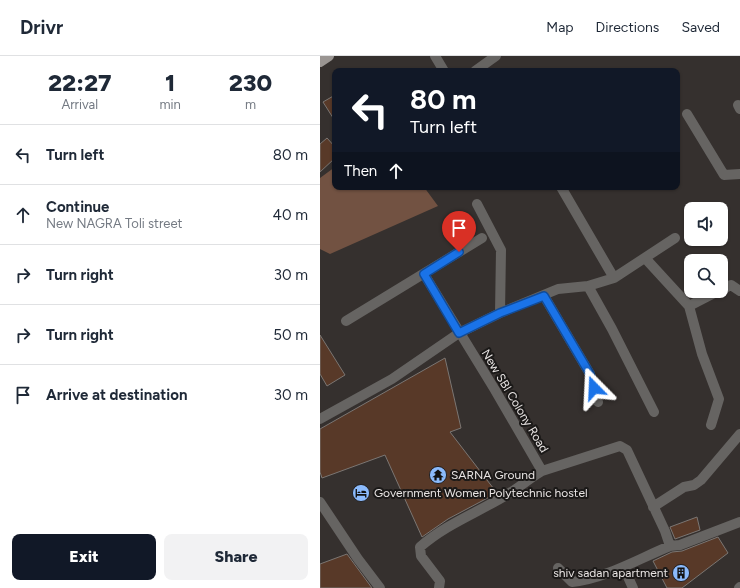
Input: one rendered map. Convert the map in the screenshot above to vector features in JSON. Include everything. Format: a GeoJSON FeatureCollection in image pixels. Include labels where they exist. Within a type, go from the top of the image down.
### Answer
{"type":"FeatureCollection","features":[{"type":"Feature","properties":{"kind":"main road"},"geometry":{"type":"LineString","coordinates":[[320,62],[329,56]]}},
{"type":"Feature","properties":{"kind":"street"},"geometry":{"type":"LineString","coordinates":[[435,56],[442,68]]}},
{"type":"Feature","properties":{"kind":"street"},"geometry":{"type":"LineString","coordinates":[[479,68],[496,56]]}},
{"type":"Feature","properties":{"kind":"street"},"geometry":{"type":"LineString","coordinates":[[687,114],[724,175],[740,174]]}},
{"type":"Feature","properties":{"kind":"street"},"geometry":{"type":"LineString","coordinates":[[563,190],[614,278]]}},
{"type":"Feature","properties":{"kind":"street"},"geometry":{"type":"LineString","coordinates":[[477,204],[501,250],[500,313]]}},
{"type":"Feature","properties":{"kind":"street"},"geometry":{"type":"LineString","coordinates":[[346,321],[482,238]]}},
{"type":"Feature","properties":{"kind":"street"},"geometry":{"type":"LineString","coordinates":[[320,419],[392,379],[459,333],[500,313],[558,289],[588,286],[614,278],[675,238]]}},
{"type":"Feature","properties":{"kind":"street"},"geometry":{"type":"LineString","coordinates":[[645,258],[689,306],[702,354],[719,399],[711,425]]}},
{"type":"Feature","properties":{"kind":"street","name":"New SBI Colony Road"},"geometry":{"type":"LineString","coordinates":[[424,274],[495,390],[542,471],[509,494],[468,515],[428,541],[420,548],[421,556],[440,581],[439,588]]}},
{"type":"Feature","properties":{"kind":"street"},"geometry":{"type":"LineString","coordinates":[[728,286],[731,285],[740,291]]}},
{"type":"Feature","properties":{"kind":"street"},"geometry":{"type":"LineString","coordinates":[[588,286],[622,348],[654,412]]}},
{"type":"Feature","properties":{"kind":"street"},"geometry":{"type":"LineString","coordinates":[[544,296],[590,374],[598,402]]}},
{"type":"Feature","properties":{"kind":"street"},"geometry":{"type":"LineString","coordinates":[[689,306],[704,298]]}},
{"type":"Feature","properties":{"kind":"street"},"geometry":{"type":"LineString","coordinates":[[653,507],[684,487],[697,483],[740,434]]}},
{"type":"Feature","properties":{"kind":"street"},"geometry":{"type":"LineString","coordinates":[[542,471],[620,446],[627,450],[665,531],[670,546]]}},
{"type":"Feature","properties":{"kind":"street"},"geometry":{"type":"LineString","coordinates":[[320,502],[358,559],[380,588]]}},
{"type":"Feature","properties":{"kind":"street"},"geometry":{"type":"LineString","coordinates":[[558,568],[572,582],[583,581],[624,568],[670,546],[680,545],[739,524]]}},
{"type":"Feature","properties":{"kind":"street"},"geometry":{"type":"LineString","coordinates":[[624,568],[633,588]]}},
{"type":"Feature","properties":{"kind":"shaded area"},"geometry":{"type":"Polygon","coordinates":[[[332,169],[332,190],[426,190],[438,206],[330,254],[320,249],[320,178],[332,169]]]}},
{"type":"Feature","properties":{"kind":"building"},"geometry":{"type":"Polygon","coordinates":[[[332,97],[332,116],[323,102],[332,97]]]}},
{"type":"Feature","properties":{"kind":"building"},"geometry":{"type":"Polygon","coordinates":[[[327,138],[332,144],[332,161],[320,172],[320,144],[327,138]]]}},
{"type":"Feature","properties":{"kind":"building"},"geometry":{"type":"Polygon","coordinates":[[[320,335],[345,375],[327,386],[320,374],[320,335]]]}},
{"type":"Feature","properties":{"kind":"building"},"geometry":{"type":"Polygon","coordinates":[[[445,358],[461,428],[450,432],[497,493],[448,519],[422,537],[385,455],[322,478],[320,472],[320,429],[445,358]]]}},
{"type":"Feature","properties":{"kind":"building"},"geometry":{"type":"Polygon","coordinates":[[[697,517],[700,530],[675,539],[670,527],[697,517]]]}},
{"type":"Feature","properties":{"kind":"building","name":"shiv sadan apartment"},"geometry":{"type":"Polygon","coordinates":[[[718,537],[728,553],[682,588],[667,588],[653,561],[672,552],[682,551],[718,537]]]}},
{"type":"Feature","properties":{"kind":"building"},"geometry":{"type":"Polygon","coordinates":[[[347,554],[372,588],[320,588],[320,564],[347,554]]]}},
{"type":"Feature","properties":{"kind":"place","name":"SARNA Ground"},"geometry":{"type":"Point","coordinates":[438,475]}},
{"type":"Feature","properties":{"kind":"place","name":"Government Women Polytechnic hostel"},"geometry":{"type":"Point","coordinates":[361,493]}},
{"type":"Feature","properties":{"kind":"place","name":"shiv sadan apartment"},"geometry":{"type":"Point","coordinates":[681,573]}},
{"type":"Feature","properties":{"kind":"route"},"geometry":{"type":"LineString","coordinates":[[459,252],[424,274],[459,333],[500,313],[544,296],[590,374],[594,388]]}}]}
